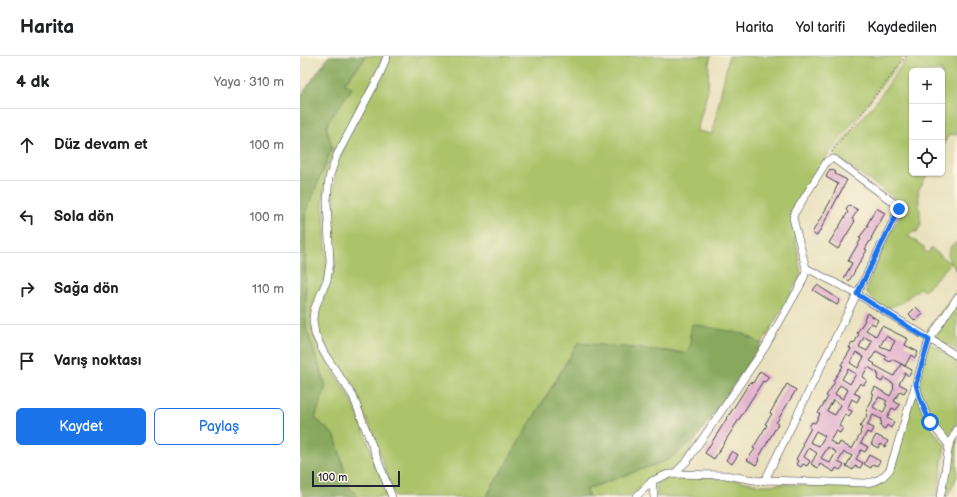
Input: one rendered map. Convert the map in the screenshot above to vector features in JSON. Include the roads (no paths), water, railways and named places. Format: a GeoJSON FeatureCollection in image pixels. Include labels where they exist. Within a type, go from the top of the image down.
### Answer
{"type":"FeatureCollection","features":[{"type":"Feature","properties":{"kind":"street"},"geometry":{"type":"LineString","coordinates":[[387,56],[380,74],[337,155],[329,178],[327,201],[330,263],[327,280],[314,310],[313,320],[315,334],[324,353],[353,396],[392,497]]}},
{"type":"Feature","properties":{"kind":"street"},"geometry":{"type":"LineString","coordinates":[[674,474],[687,461],[764,350],[800,286],[806,268],[793,218],[827,160],[831,158],[894,203],[899,209],[765,480]]}},
{"type":"Feature","properties":{"kind":"street"},"geometry":{"type":"LineString","coordinates":[[806,268],[857,294],[957,356]]}},
{"type":"Feature","properties":{"kind":"street"},"geometry":{"type":"LineString","coordinates":[[636,497],[652,481],[668,474],[725,475],[760,481],[866,483],[874,482],[883,478],[890,469],[929,340],[957,298]]}},
{"type":"Feature","properties":{"kind":"street"},"geometry":{"type":"LineString","coordinates":[[916,384],[920,399],[930,422],[949,445]]}},
{"type":"Feature","properties":{"kind":"street"},"geometry":{"type":"LineString","coordinates":[[940,497],[949,445],[957,430]]}},
{"type":"Feature","properties":{"kind":"street"},"geometry":{"type":"LineString","coordinates":[[652,481],[654,497]]}}]}
